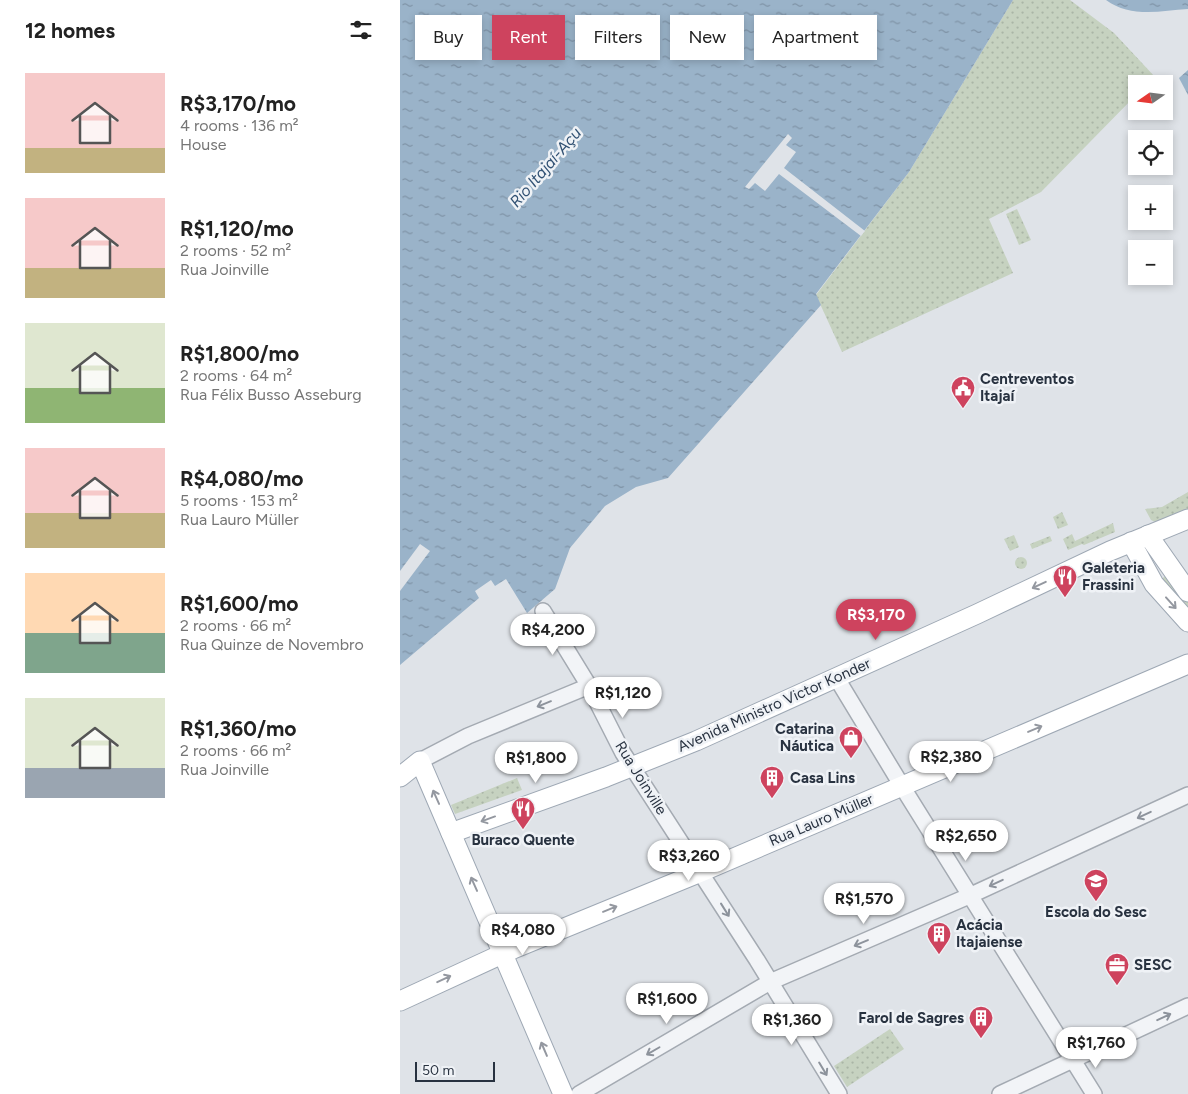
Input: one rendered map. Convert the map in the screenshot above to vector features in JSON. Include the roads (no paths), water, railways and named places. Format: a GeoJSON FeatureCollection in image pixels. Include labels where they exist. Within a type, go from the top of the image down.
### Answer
{"type":"FeatureCollection","features":[{"type":"Feature","properties":{"kind":"main road","name":"Avenida Ministro Victor Konder"},"geometry":{"type":"LineString","coordinates":[[451,833],[696,741],[1139,539],[1188,519]]}},
{"type":"Feature","properties":{"kind":"main road"},"geometry":{"type":"LineString","coordinates":[[1139,539],[1172,569],[1188,592]]}},
{"type":"Feature","properties":{"kind":"main road"},"geometry":{"type":"LineString","coordinates":[[1139,539],[1139,560],[1154,584],[1188,622]]}},
{"type":"Feature","properties":{"kind":"main road"},"geometry":{"type":"LineString","coordinates":[[1154,584],[1154,577],[1158,571],[1172,569]]}},
{"type":"Feature","properties":{"kind":"main road","name":"Rua Lauro Müller"},"geometry":{"type":"LineString","coordinates":[[400,1000],[504,953],[700,872],[1188,664]]}},
{"type":"Feature","properties":{"kind":"main road"},"geometry":{"type":"LineString","coordinates":[[400,777],[420,762],[504,953],[563,1094]]}},
{"type":"Feature","properties":{"kind":"street","name":"Rua Joinville"},"geometry":{"type":"LineString","coordinates":[[543,611],[589,686],[632,766],[839,1094]]}},
{"type":"Feature","properties":{"kind":"street"},"geometry":{"type":"LineString","coordinates":[[836,677],[969,896],[1094,1094]]}},
{"type":"Feature","properties":{"kind":"street"},"geometry":{"type":"LineString","coordinates":[[420,762],[468,736],[589,686]]}},
{"type":"Feature","properties":{"kind":"street"},"geometry":{"type":"LineString","coordinates":[[579,1094],[770,982],[969,896],[1188,795]]}},
{"type":"Feature","properties":{"kind":"street"},"geometry":{"type":"LineString","coordinates":[[1000,1094],[1188,1006]]}},
{"type":"Feature","properties":{"kind":"water","name":"Rio Itajaí-Açu"},"geometry":{"type":"Polygon","coordinates":[[[400,0],[1013,0],[909,172],[816,294],[821,305],[668,478],[636,487],[605,506],[570,548],[555,589],[527,613],[506,579],[495,586],[491,580],[475,591],[479,598],[400,665],[400,0]]]}},
{"type":"Feature","properties":{"kind":"water"},"geometry":{"type":"Polygon","coordinates":[[[1106,0],[1188,0],[1188,9],[1156,12],[1135,11],[1115,6],[1106,0]]]}},
{"type":"Feature","properties":{"kind":"water"},"geometry":{"type":"Polygon","coordinates":[[[1188,70],[1188,95],[1179,78],[1188,70]]]}},
{"type":"Feature","properties":{"kind":"place","name":"Centreventos Itajaí"},"geometry":{"type":"Point","coordinates":[963,409]}},
{"type":"Feature","properties":{"kind":"place","name":"Galeteria Frassini"},"geometry":{"type":"Point","coordinates":[1065,598]}},
{"type":"Feature","properties":{"kind":"place","name":"Catarina Náutica"},"geometry":{"type":"Point","coordinates":[851,759]}},
{"type":"Feature","properties":{"kind":"place","name":"Casa Lins"},"geometry":{"type":"Point","coordinates":[772,799]}},
{"type":"Feature","properties":{"kind":"place","name":"Buraco Quente"},"geometry":{"type":"Point","coordinates":[523,830]}},
{"type":"Feature","properties":{"kind":"place","name":"Escola do Sesc"},"geometry":{"type":"Point","coordinates":[1096,902]}},
{"type":"Feature","properties":{"kind":"place","name":"Acácia Itajaiense"},"geometry":{"type":"Point","coordinates":[939,955]}},
{"type":"Feature","properties":{"kind":"place","name":"SESC"},"geometry":{"type":"Point","coordinates":[1117,986]}},
{"type":"Feature","properties":{"kind":"place","name":"Farol de Sagres"},"geometry":{"type":"Point","coordinates":[981,1039]}}]}
